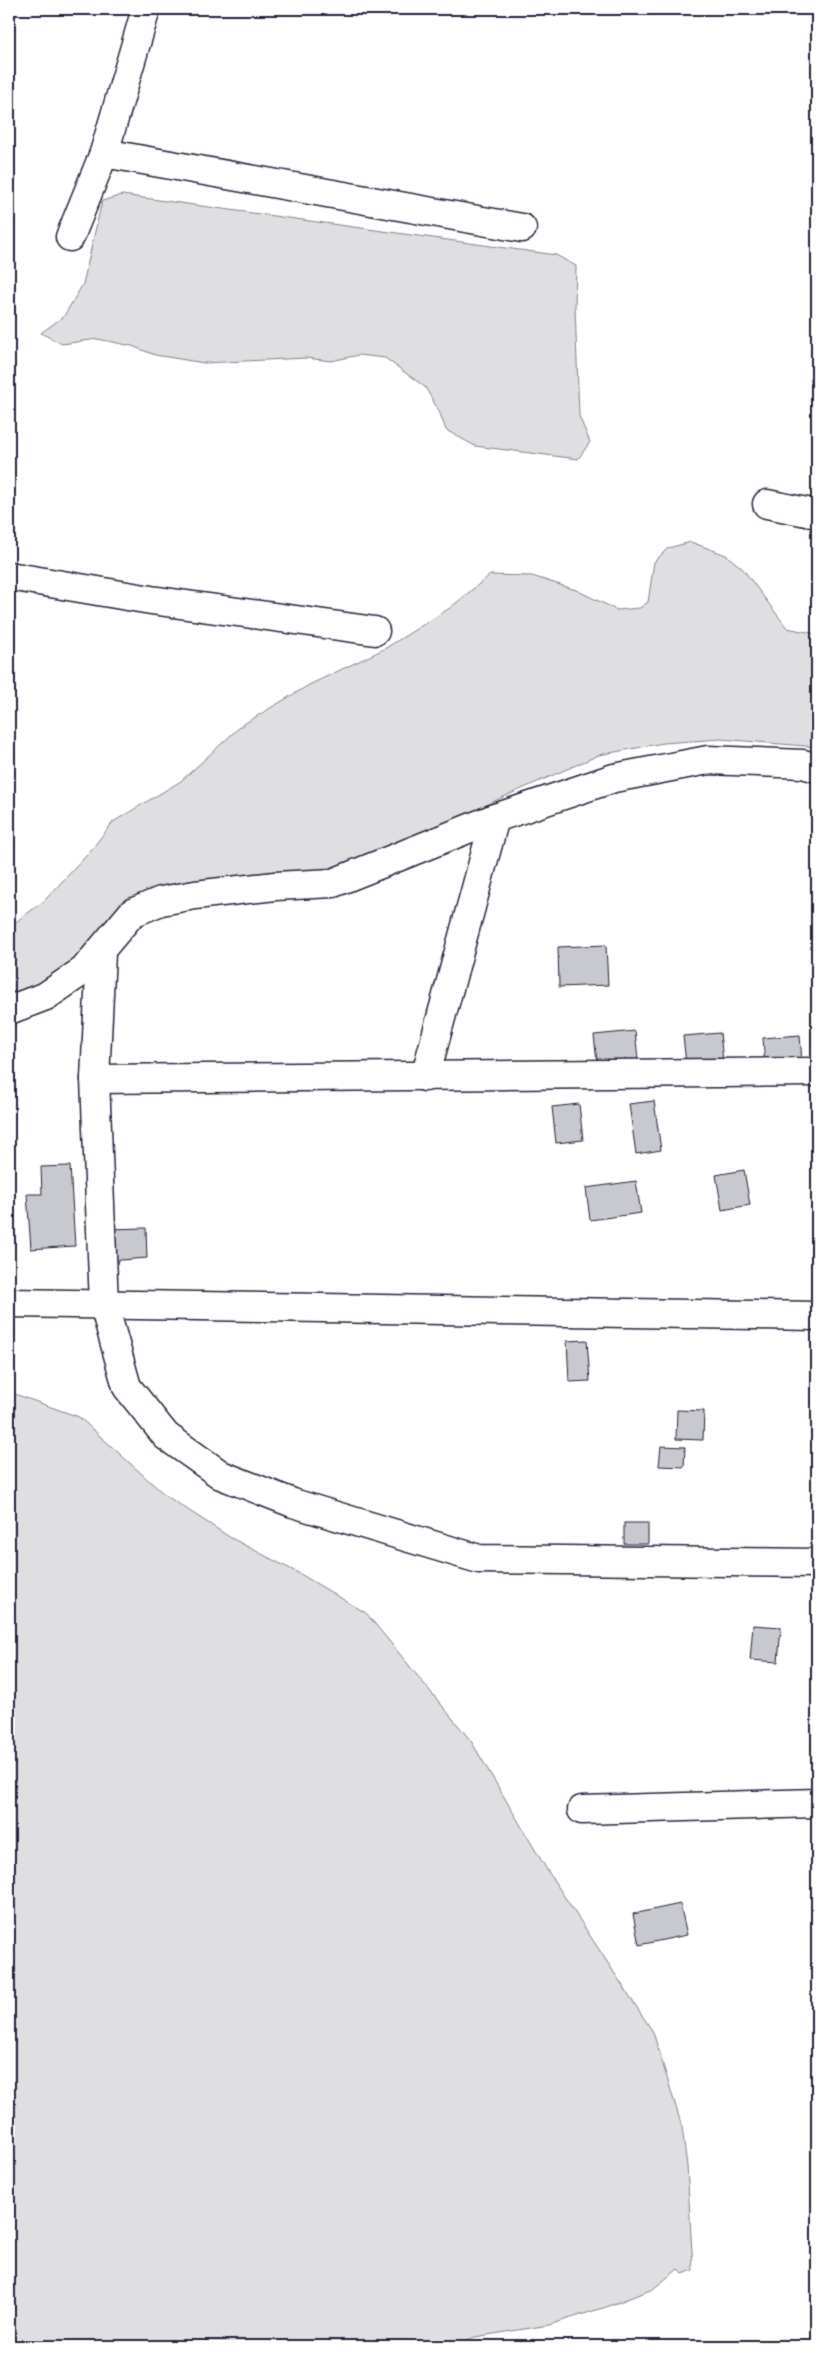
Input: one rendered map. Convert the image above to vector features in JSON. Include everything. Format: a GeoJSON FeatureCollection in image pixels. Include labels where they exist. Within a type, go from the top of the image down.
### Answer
{"type":"FeatureCollection","features":[{"type":"Feature","properties":{"kind":"street"},"geometry":{"type":"LineString","coordinates":[[70,237],[104,153],[146,9]]}},
{"type":"Feature","properties":{"kind":"street"},"geometry":{"type":"LineString","coordinates":[[104,153],[522,228]]}},
{"type":"Feature","properties":{"kind":"street"},"geometry":{"type":"LineString","coordinates":[[767,504],[817,514]]}},
{"type":"Feature","properties":{"kind":"street"},"geometry":{"type":"LineString","coordinates":[[9,576],[151,600],[375,631]]}},
{"type":"Feature","properties":{"kind":"street"},"geometry":{"type":"LineString","coordinates":[[9,1010],[46,996],[84,970],[132,913],[161,901],[195,895],[275,886],[333,883],[495,818],[614,778],[708,760],[803,764],[817,768]]}},
{"type":"Feature","properties":{"kind":"street"},"geometry":{"type":"LineString","coordinates":[[425,1077],[495,818]]}},
{"type":"Feature","properties":{"kind":"street"},"geometry":{"type":"LineString","coordinates":[[100,953],[95,1079],[104,1305],[127,1387],[166,1436],[221,1475],[293,1503],[479,1558],[817,1563]]}},
{"type":"Feature","properties":{"kind":"street"},"geometry":{"type":"LineString","coordinates":[[95,1079],[817,1072]]}},
{"type":"Feature","properties":{"kind":"street"},"geometry":{"type":"LineString","coordinates":[[9,1303],[817,1316]]}},
{"type":"Feature","properties":{"kind":"street"},"geometry":{"type":"LineString","coordinates":[[582,1810],[817,1802]]}},
{"type":"Feature","properties":{"kind":"shaded area"},"geometry":{"type":"Polygon","coordinates":[[[122,195],[556,255],[576,266],[575,307],[579,416],[590,442],[578,459],[475,446],[446,430],[439,411],[425,387],[385,358],[359,355],[331,361],[306,358],[204,363],[155,355],[132,346],[98,339],[62,344],[41,333],[64,316],[83,284],[102,201],[122,195]]]}},
{"type":"Feature","properties":{"kind":"shaded area"},"geometry":{"type":"Polygon","coordinates":[[[691,542],[726,555],[742,568],[787,628],[817,634],[817,747],[721,739],[663,743],[599,755],[492,802],[379,869],[142,913],[33,1008],[9,1024],[9,927],[44,901],[87,855],[113,822],[181,781],[242,725],[309,685],[384,649],[450,608],[490,575],[532,576],[576,590],[617,610],[640,608],[648,602],[654,562],[668,548],[691,542]]]}},
{"type":"Feature","properties":{"kind":"shaded area"},"geometry":{"type":"Polygon","coordinates":[[[9,1392],[79,1417],[165,1495],[231,1538],[302,1575],[366,1613],[471,1741],[547,1870],[653,2032],[682,2127],[687,2166],[693,2270],[683,2274],[678,2269],[653,2289],[606,2307],[549,2325],[475,2337],[450,2346],[9,2346],[9,1392]]]}},
{"type":"Feature","properties":{"kind":"building"},"geometry":{"type":"Polygon","coordinates":[[[606,945],[608,985],[559,987],[558,947],[606,945]]]}},
{"type":"Feature","properties":{"kind":"building"},"geometry":{"type":"Polygon","coordinates":[[[635,1031],[639,1068],[598,1072],[594,1035],[635,1031]]]}},
{"type":"Feature","properties":{"kind":"building"},"geometry":{"type":"Polygon","coordinates":[[[720,1033],[724,1070],[687,1073],[683,1036],[720,1033]]]}},
{"type":"Feature","properties":{"kind":"building"},"geometry":{"type":"Polygon","coordinates":[[[800,1035],[802,1063],[765,1066],[763,1038],[800,1035]]]}},
{"type":"Feature","properties":{"kind":"building"},"geometry":{"type":"Polygon","coordinates":[[[654,1101],[661,1150],[636,1154],[629,1104],[654,1101]]]}},
{"type":"Feature","properties":{"kind":"building"},"geometry":{"type":"Polygon","coordinates":[[[579,1104],[583,1140],[556,1143],[552,1107],[579,1104]]]}},
{"type":"Feature","properties":{"kind":"building"},"geometry":{"type":"Polygon","coordinates":[[[70,1166],[75,1246],[31,1249],[27,1194],[42,1194],[41,1167],[70,1166]]]}},
{"type":"Feature","properties":{"kind":"building"},"geometry":{"type":"Polygon","coordinates":[[[744,1170],[750,1205],[722,1210],[716,1175],[744,1170]]]}},
{"type":"Feature","properties":{"kind":"building"},"geometry":{"type":"Polygon","coordinates":[[[636,1181],[641,1213],[590,1220],[586,1188],[636,1181]]]}},
{"type":"Feature","properties":{"kind":"building"},"geometry":{"type":"Polygon","coordinates":[[[146,1228],[147,1258],[108,1261],[107,1229],[146,1228]]]}},
{"type":"Feature","properties":{"kind":"building"},"geometry":{"type":"Polygon","coordinates":[[[587,1340],[590,1381],[569,1382],[567,1341],[587,1340]]]}},
{"type":"Feature","properties":{"kind":"building"},"geometry":{"type":"Polygon","coordinates":[[[677,1410],[704,1411],[703,1440],[676,1439],[677,1410]]]}},
{"type":"Feature","properties":{"kind":"building"},"geometry":{"type":"Polygon","coordinates":[[[661,1446],[685,1447],[684,1467],[659,1466],[661,1446]]]}},
{"type":"Feature","properties":{"kind":"building"},"geometry":{"type":"Polygon","coordinates":[[[624,1523],[648,1523],[648,1544],[624,1544],[624,1523]]]}},
{"type":"Feature","properties":{"kind":"building"},"geometry":{"type":"Polygon","coordinates":[[[753,1625],[781,1627],[778,1662],[750,1660],[753,1625]]]}},
{"type":"Feature","properties":{"kind":"building"},"geometry":{"type":"Polygon","coordinates":[[[680,1904],[687,1935],[639,1945],[633,1914],[680,1904]]]}}]}
